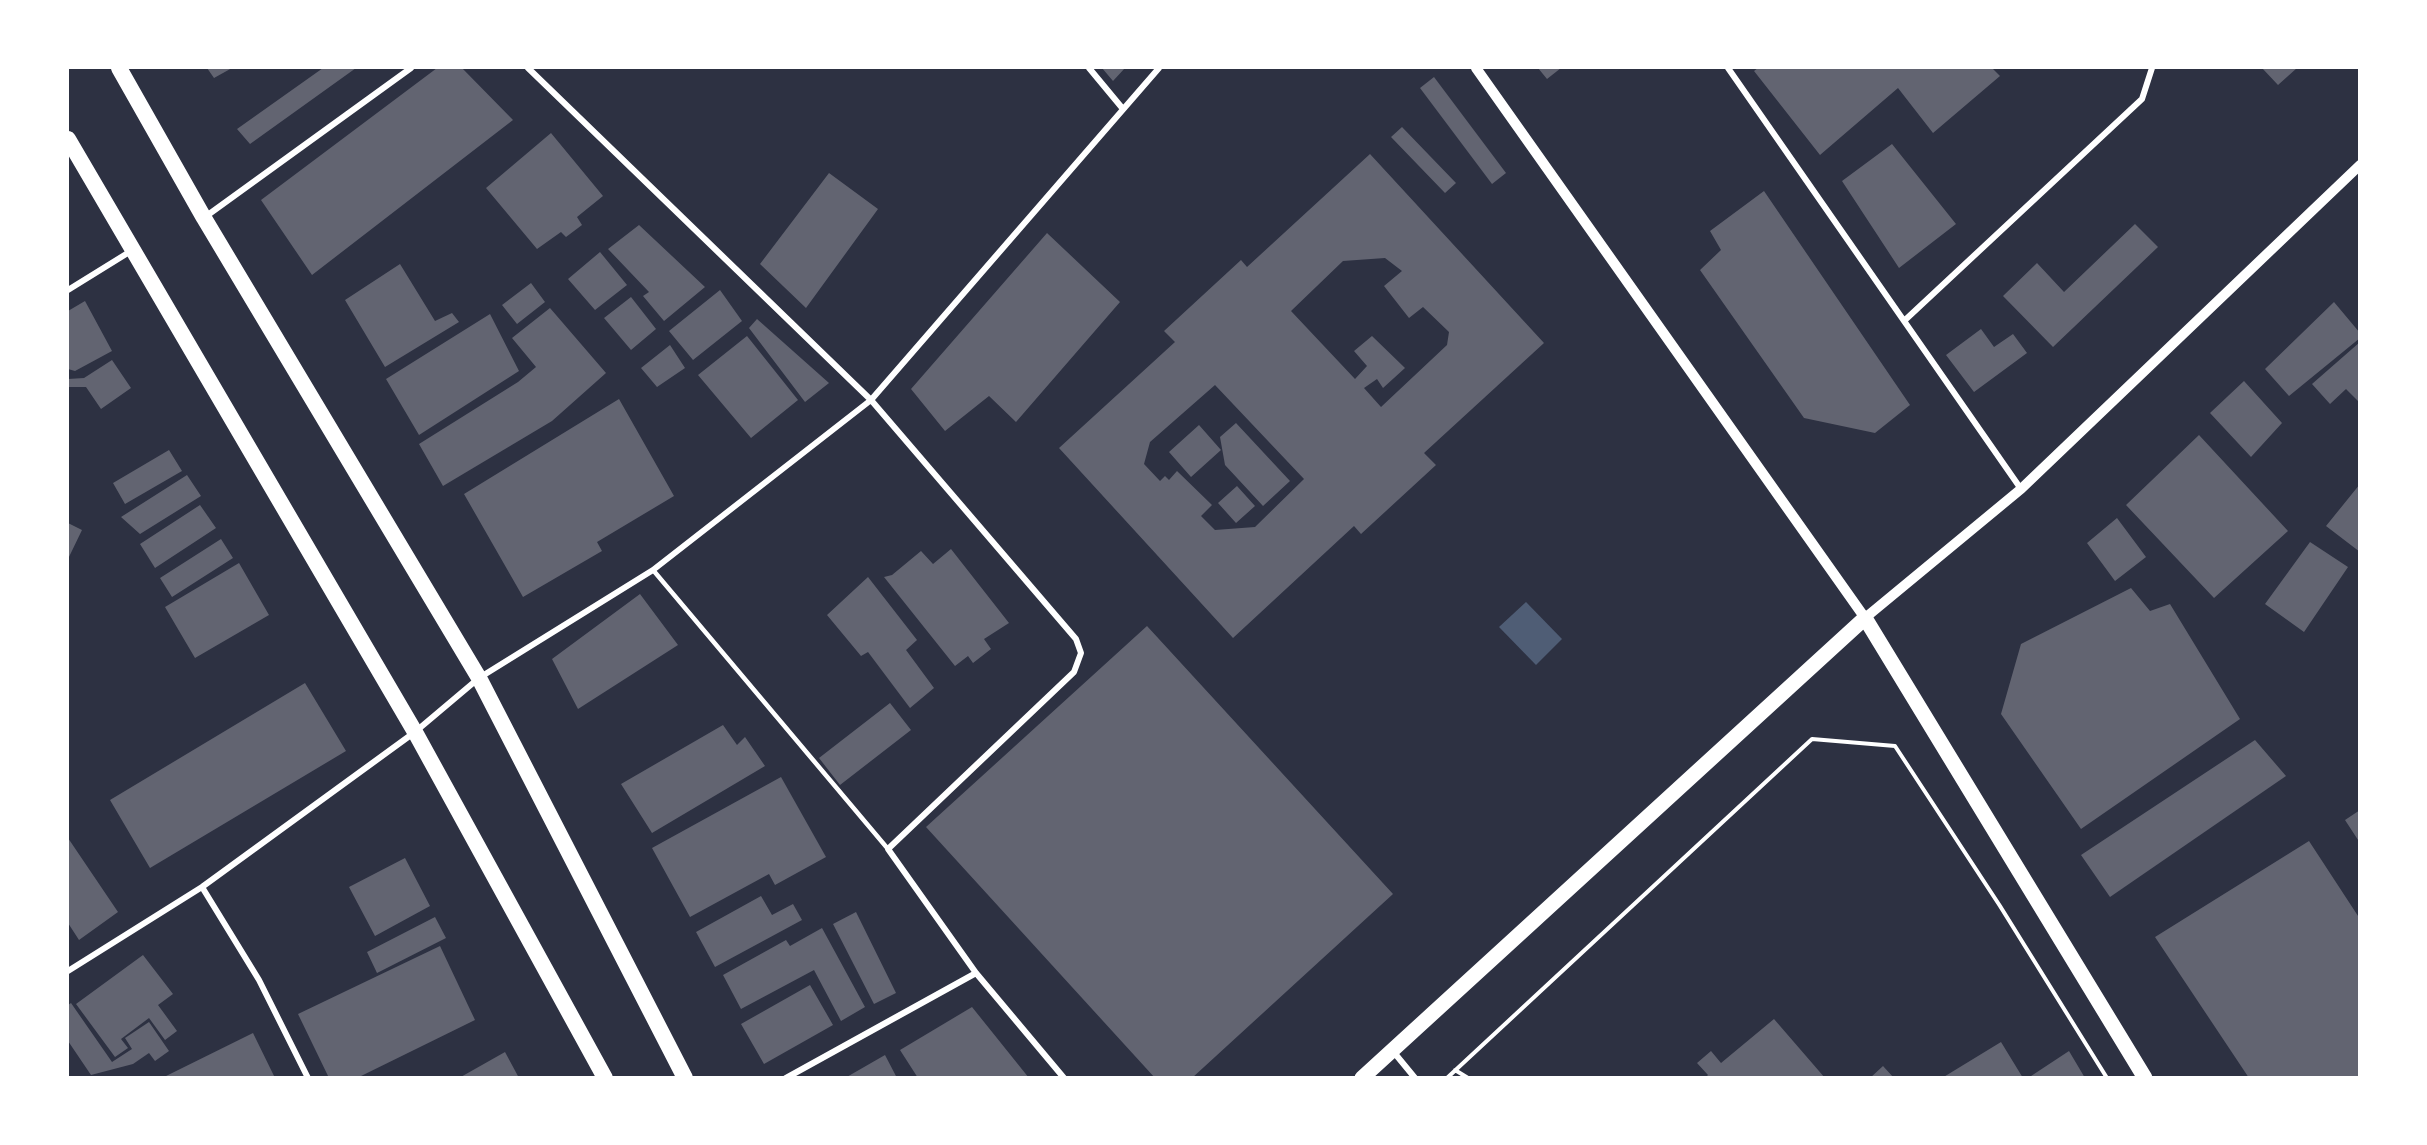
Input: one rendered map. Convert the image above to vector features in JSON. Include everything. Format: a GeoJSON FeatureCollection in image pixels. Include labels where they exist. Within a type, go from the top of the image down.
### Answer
{"type":"FeatureCollection","features":[{"type":"Feature","properties":{"kind":"highway"},"geometry":{"type":"LineString","coordinates":[[119,68],[204,218],[479,678],[685,1077]]}},
{"type":"Feature","properties":{"kind":"highway"},"geometry":{"type":"LineString","coordinates":[[68,139],[415,732],[605,1077]]}},
{"type":"Feature","properties":{"kind":"main road"},"geometry":{"type":"LineString","coordinates":[[1362,1077],[1865,618],[2145,1077]]}},
{"type":"Feature","properties":{"kind":"street"},"geometry":{"type":"LineString","coordinates":[[204,218],[411,68]]}},
{"type":"Feature","properties":{"kind":"street"},"geometry":{"type":"LineString","coordinates":[[528,68],[871,400],[1076,639],[1081,653],[1074,672],[888,849],[976,974],[1064,1077]]}},
{"type":"Feature","properties":{"kind":"street"},"geometry":{"type":"LineString","coordinates":[[1089,68],[1123,109]]}},
{"type":"Feature","properties":{"kind":"street"},"geometry":{"type":"LineString","coordinates":[[68,971],[202,887],[415,732],[479,678],[653,570],[871,400],[1159,68]]}},
{"type":"Feature","properties":{"kind":"street"},"geometry":{"type":"LineString","coordinates":[[1476,68],[1865,618],[2021,489],[2360,165]]}},
{"type":"Feature","properties":{"kind":"street"},"geometry":{"type":"LineString","coordinates":[[1728,68],[2021,489]]}},
{"type":"Feature","properties":{"kind":"street"},"geometry":{"type":"LineString","coordinates":[[1904,321],[2142,99],[2151,68]]}},
{"type":"Feature","properties":{"kind":"street"},"geometry":{"type":"LineString","coordinates":[[68,290],[134,249]]}},
{"type":"Feature","properties":{"kind":"street"},"geometry":{"type":"LineString","coordinates":[[202,887],[259,980],[308,1077]]}},
{"type":"Feature","properties":{"kind":"street"},"geometry":{"type":"LineString","coordinates":[[786,1077],[976,974]]}},
{"type":"Feature","properties":{"kind":"street"},"geometry":{"type":"LineString","coordinates":[[1391,1049],[1415,1077]]}},
{"type":"Feature","properties":{"kind":"lane"},"geometry":{"type":"LineString","coordinates":[[653,570],[888,849]]}},
{"type":"Feature","properties":{"kind":"path"},"geometry":{"type":"LineString","coordinates":[[1447,1077],[1812,740],[1895,746],[2000,906],[2107,1077]]}},
{"type":"Feature","properties":{"kind":"path"},"geometry":{"type":"LineString","coordinates":[[1455,1070],[1468,1077]]}},
{"type":"Feature","properties":{"kind":"water"},"geometry":{"type":"Polygon","coordinates":[[[1526,602],[1562,639],[1536,665],[1499,627],[1526,602]]]}},
{"type":"Feature","properties":{"kind":"building"},"geometry":{"type":"Polygon","coordinates":[[[207,68],[232,68],[214,78],[207,68]]]}},
{"type":"Feature","properties":{"kind":"building"},"geometry":{"type":"Polygon","coordinates":[[[323,68],[356,68],[250,144],[237,129],[323,68]]]}},
{"type":"Feature","properties":{"kind":"building"},"geometry":{"type":"Polygon","coordinates":[[[437,68],[462,68],[513,120],[312,275],[261,200],[437,68]]]}},
{"type":"Feature","properties":{"kind":"building"},"geometry":{"type":"Polygon","coordinates":[[[1102,68],[1125,68],[1113,81],[1102,68]]]}},
{"type":"Feature","properties":{"kind":"building"},"geometry":{"type":"Polygon","coordinates":[[[1538,68],[1561,68],[1547,79],[1538,68]]]}},
{"type":"Feature","properties":{"kind":"building"},"geometry":{"type":"Polygon","coordinates":[[[1758,68],[1992,68],[2000,76],[1933,133],[1898,88],[1820,155],[1754,71],[1758,68]]]}},
{"type":"Feature","properties":{"kind":"building"},"geometry":{"type":"Polygon","coordinates":[[[2262,68],[2297,68],[2278,85],[2262,68]]]}},
{"type":"Feature","properties":{"kind":"building"},"geometry":{"type":"Polygon","coordinates":[[[1434,77],[1506,173],[1492,184],[1420,88],[1434,77]]]}},
{"type":"Feature","properties":{"kind":"building"},"geometry":{"type":"Polygon","coordinates":[[[1402,127],[1456,183],[1445,193],[1391,137],[1402,127]]]}},
{"type":"Feature","properties":{"kind":"building"},"geometry":{"type":"Polygon","coordinates":[[[551,133],[603,196],[577,217],[582,225],[566,237],[561,232],[537,249],[486,188],[551,133]]]}},
{"type":"Feature","properties":{"kind":"building"},"geometry":{"type":"Polygon","coordinates":[[[1892,144],[1956,224],[1899,268],[1842,181],[1892,144]]]}},
{"type":"Feature","properties":{"kind":"building"},"geometry":{"type":"Polygon","coordinates":[[[1370,154],[1544,343],[1424,453],[1436,465],[1361,534],[1354,526],[1233,638],[1059,448],[1175,342],[1164,331],[1241,260],[1247,267],[1370,154]],[[1385,258],[1343,261],[1291,311],[1355,379],[1367,366],[1354,351],[1372,336],[1405,368],[1383,388],[1377,379],[1364,388],[1381,407],[1447,345],[1449,332],[1423,307],[1409,318],[1384,286],[1402,271],[1385,258]],[[1215,385],[1150,442],[1144,464],[1160,481],[1165,476],[1169,480],[1177,471],[1212,505],[1201,516],[1215,530],[1255,527],[1304,479],[1215,385]]]}},
{"type":"Feature","properties":{"kind":"building"},"geometry":{"type":"Polygon","coordinates":[[[829,173],[878,209],[806,308],[760,264],[829,173]]]}},
{"type":"Feature","properties":{"kind":"building"},"geometry":{"type":"Polygon","coordinates":[[[1764,191],[1910,405],[1875,433],[1804,418],[1700,270],[1721,250],[1710,231],[1764,191]]]}},
{"type":"Feature","properties":{"kind":"building"},"geometry":{"type":"Polygon","coordinates":[[[2135,224],[2158,247],[2053,347],[2003,296],[2037,263],[2064,292],[2135,224]]]}},
{"type":"Feature","properties":{"kind":"building"},"geometry":{"type":"Polygon","coordinates":[[[639,225],[705,287],[664,321],[643,296],[649,292],[608,249],[639,225]]]}},
{"type":"Feature","properties":{"kind":"building"},"geometry":{"type":"Polygon","coordinates":[[[1047,233],[1120,302],[1016,422],[989,396],[945,431],[911,389],[1047,233]]]}},
{"type":"Feature","properties":{"kind":"building"},"geometry":{"type":"Polygon","coordinates":[[[600,252],[627,285],[595,310],[568,279],[600,252]]]}},
{"type":"Feature","properties":{"kind":"building"},"geometry":{"type":"Polygon","coordinates":[[[400,264],[435,321],[452,313],[459,322],[385,367],[345,300],[400,264]]]}},
{"type":"Feature","properties":{"kind":"building"},"geometry":{"type":"Polygon","coordinates":[[[531,283],[545,302],[517,324],[502,305],[531,283]]]}},
{"type":"Feature","properties":{"kind":"building"},"geometry":{"type":"Polygon","coordinates":[[[720,290],[742,321],[693,360],[669,331],[720,290]]]}},
{"type":"Feature","properties":{"kind":"building"},"geometry":{"type":"Polygon","coordinates":[[[631,297],[656,329],[631,350],[604,318],[631,297]]]}},
{"type":"Feature","properties":{"kind":"building"},"geometry":{"type":"Polygon","coordinates":[[[85,301],[112,351],[75,371],[68,369],[68,311],[85,301]]]}},
{"type":"Feature","properties":{"kind":"building"},"geometry":{"type":"Polygon","coordinates":[[[2334,302],[2360,333],[2360,338],[2289,396],[2265,369],[2334,302]]]}},
{"type":"Feature","properties":{"kind":"building"},"geometry":{"type":"Polygon","coordinates":[[[550,308],[606,373],[552,421],[443,486],[419,444],[518,382],[536,367],[512,338],[550,308]]]}},
{"type":"Feature","properties":{"kind":"building"},"geometry":{"type":"Polygon","coordinates":[[[490,314],[519,371],[419,435],[386,379],[490,314]]]}},
{"type":"Feature","properties":{"kind":"building"},"geometry":{"type":"Polygon","coordinates":[[[757,319],[829,383],[805,402],[749,328],[757,319]]]}},
{"type":"Feature","properties":{"kind":"building"},"geometry":{"type":"Polygon","coordinates":[[[1981,329],[1994,347],[2013,334],[2027,353],[1974,392],[1946,355],[1981,329]]]}},
{"type":"Feature","properties":{"kind":"building"},"geometry":{"type":"Polygon","coordinates":[[[747,336],[798,400],[751,438],[698,375],[747,336]]]}},
{"type":"Feature","properties":{"kind":"building"},"geometry":{"type":"Polygon","coordinates":[[[2360,342],[2360,403],[2346,389],[2330,404],[2312,384],[2360,342]]]}},
{"type":"Feature","properties":{"kind":"building"},"geometry":{"type":"Polygon","coordinates":[[[670,345],[685,368],[657,387],[641,368],[670,345]]]}},
{"type":"Feature","properties":{"kind":"building"},"geometry":{"type":"Polygon","coordinates":[[[112,360],[131,388],[101,409],[86,387],[68,387],[68,379],[84,378],[112,360]]]}},
{"type":"Feature","properties":{"kind":"building"},"geometry":{"type":"Polygon","coordinates":[[[2244,381],[2282,423],[2251,457],[2210,413],[2244,381]]]}},
{"type":"Feature","properties":{"kind":"building"},"geometry":{"type":"Polygon","coordinates":[[[619,399],[674,496],[597,542],[602,551],[523,597],[464,494],[619,399]]]}},
{"type":"Feature","properties":{"kind":"building"},"geometry":{"type":"Polygon","coordinates":[[[1236,423],[1290,481],[1263,506],[1225,465],[1220,437],[1236,423]]]}},
{"type":"Feature","properties":{"kind":"building"},"geometry":{"type":"Polygon","coordinates":[[[1199,425],[1221,450],[1191,477],[1169,452],[1199,425]]]}},
{"type":"Feature","properties":{"kind":"building"},"geometry":{"type":"Polygon","coordinates":[[[2199,435],[2288,531],[2214,598],[2126,505],[2199,435]]]}},
{"type":"Feature","properties":{"kind":"building"},"geometry":{"type":"Polygon","coordinates":[[[169,450],[182,471],[125,504],[113,483],[169,450]]]}},
{"type":"Feature","properties":{"kind":"building"},"geometry":{"type":"Polygon","coordinates":[[[187,475],[201,496],[140,534],[121,517],[187,475]]]}},
{"type":"Feature","properties":{"kind":"building"},"geometry":{"type":"Polygon","coordinates":[[[2360,484],[2360,552],[2326,526],[2360,484]]]}},
{"type":"Feature","properties":{"kind":"building"},"geometry":{"type":"Polygon","coordinates":[[[1237,486],[1255,506],[1236,523],[1218,503],[1237,486]]]}},
{"type":"Feature","properties":{"kind":"building"},"geometry":{"type":"Polygon","coordinates":[[[200,505],[216,528],[155,568],[140,544],[200,505]]]}},
{"type":"Feature","properties":{"kind":"building"},"geometry":{"type":"Polygon","coordinates":[[[2117,518],[2146,557],[2115,581],[2087,543],[2117,518]]]}},
{"type":"Feature","properties":{"kind":"building"},"geometry":{"type":"Polygon","coordinates":[[[68,523],[82,530],[68,559],[68,523]]]}},
{"type":"Feature","properties":{"kind":"building"},"geometry":{"type":"Polygon","coordinates":[[[221,539],[233,558],[172,597],[160,578],[221,539]]]}},
{"type":"Feature","properties":{"kind":"building"},"geometry":{"type":"Polygon","coordinates":[[[2310,542],[2348,567],[2304,632],[2265,604],[2310,542]]]}},
{"type":"Feature","properties":{"kind":"building"},"geometry":{"type":"Polygon","coordinates":[[[951,549],[1009,623],[984,639],[991,649],[973,663],[968,656],[955,666],[884,577],[892,575],[921,551],[933,564],[951,549]]]}},
{"type":"Feature","properties":{"kind":"building"},"geometry":{"type":"Polygon","coordinates":[[[239,563],[269,615],[195,658],[165,607],[239,563]]]}},
{"type":"Feature","properties":{"kind":"building"},"geometry":{"type":"Polygon","coordinates":[[[868,577],[917,640],[906,650],[934,688],[910,708],[868,652],[861,656],[827,615],[868,577]]]}},
{"type":"Feature","properties":{"kind":"building"},"geometry":{"type":"Polygon","coordinates":[[[2131,588],[2150,611],[2170,604],[2240,719],[2081,829],[2001,714],[2021,644],[2131,588]]]}},
{"type":"Feature","properties":{"kind":"building"},"geometry":{"type":"Polygon","coordinates":[[[640,594],[678,645],[578,709],[552,659],[640,594]]]}},
{"type":"Feature","properties":{"kind":"building"},"geometry":{"type":"Polygon","coordinates":[[[1147,626],[1393,894],[1192,1078],[1155,1078],[926,827],[1147,626]]]}},
{"type":"Feature","properties":{"kind":"building"},"geometry":{"type":"Polygon","coordinates":[[[305,683],[346,751],[150,868],[110,800],[305,683]]]}},
{"type":"Feature","properties":{"kind":"building"},"geometry":{"type":"Polygon","coordinates":[[[890,703],[911,730],[840,785],[819,758],[890,703]]]}},
{"type":"Feature","properties":{"kind":"building"},"geometry":{"type":"Polygon","coordinates":[[[723,725],[737,745],[745,737],[765,766],[652,833],[621,784],[723,725]]]}},
{"type":"Feature","properties":{"kind":"building"},"geometry":{"type":"Polygon","coordinates":[[[2255,740],[2286,776],[2110,897],[2081,855],[2255,740]]]}},
{"type":"Feature","properties":{"kind":"building"},"geometry":{"type":"Polygon","coordinates":[[[781,777],[826,857],[775,885],[769,874],[690,917],[652,848],[781,777]]]}},
{"type":"Feature","properties":{"kind":"building"},"geometry":{"type":"Polygon","coordinates":[[[2360,810],[2360,843],[2345,820],[2360,810]]]}},
{"type":"Feature","properties":{"kind":"building"},"geometry":{"type":"Polygon","coordinates":[[[68,838],[118,912],[79,940],[68,923],[68,838]]]}},
{"type":"Feature","properties":{"kind":"building"},"geometry":{"type":"Polygon","coordinates":[[[2309,841],[2360,919],[2360,1078],[2249,1078],[2155,937],[2309,841]]]}},
{"type":"Feature","properties":{"kind":"building"},"geometry":{"type":"Polygon","coordinates":[[[405,858],[430,906],[375,936],[349,887],[405,858]]]}},
{"type":"Feature","properties":{"kind":"building"},"geometry":{"type":"Polygon","coordinates":[[[761,896],[772,915],[793,904],[802,920],[715,967],[696,932],[761,896]]]}},
{"type":"Feature","properties":{"kind":"building"},"geometry":{"type":"Polygon","coordinates":[[[856,912],[896,993],[874,1004],[833,924],[856,912]]]}},
{"type":"Feature","properties":{"kind":"building"},"geometry":{"type":"Polygon","coordinates":[[[435,917],[446,938],[377,973],[367,952],[435,917]]]}},
{"type":"Feature","properties":{"kind":"building"},"geometry":{"type":"Polygon","coordinates":[[[822,928],[865,1007],[841,1021],[814,970],[741,1009],[723,975],[786,940],[790,946],[822,928]]]}},
{"type":"Feature","properties":{"kind":"building"},"geometry":{"type":"Polygon","coordinates":[[[440,946],[475,1020],[357,1078],[329,1078],[298,1014],[440,946]]]}},
{"type":"Feature","properties":{"kind":"building"},"geometry":{"type":"Polygon","coordinates":[[[143,955],[173,994],[158,1005],[177,1031],[165,1040],[149,1018],[121,1039],[128,1048],[115,1057],[76,1004],[143,955]]]}},
{"type":"Feature","properties":{"kind":"building"},"geometry":{"type":"Polygon","coordinates":[[[810,985],[833,1025],[764,1064],[741,1024],[810,985]]]}},
{"type":"Feature","properties":{"kind":"building"},"geometry":{"type":"Polygon","coordinates":[[[71,1003],[112,1062],[132,1049],[125,1038],[149,1022],[169,1051],[155,1061],[149,1053],[133,1064],[91,1075],[68,1041],[68,1005],[71,1003]]]}},
{"type":"Feature","properties":{"kind":"building"},"geometry":{"type":"Polygon","coordinates":[[[972,1007],[1029,1078],[918,1078],[900,1050],[972,1007]]]}},
{"type":"Feature","properties":{"kind":"building"},"geometry":{"type":"Polygon","coordinates":[[[1774,1019],[1825,1078],[1705,1078],[1708,1075],[1697,1063],[1711,1051],[1721,1063],[1774,1019]]]}},
{"type":"Feature","properties":{"kind":"building"},"geometry":{"type":"Polygon","coordinates":[[[253,1033],[275,1078],[162,1078],[253,1033]]]}},
{"type":"Feature","properties":{"kind":"building"},"geometry":{"type":"Polygon","coordinates":[[[2001,1042],[2023,1078],[1942,1078],[2001,1042]]]}},
{"type":"Feature","properties":{"kind":"building"},"geometry":{"type":"Polygon","coordinates":[[[2069,1051],[2085,1078],[2028,1078],[2069,1051]]]}},
{"type":"Feature","properties":{"kind":"building"},"geometry":{"type":"Polygon","coordinates":[[[505,1052],[519,1078],[459,1078],[505,1052]]]}},
{"type":"Feature","properties":{"kind":"building"},"geometry":{"type":"Polygon","coordinates":[[[885,1055],[897,1078],[845,1078],[885,1055]]]}},
{"type":"Feature","properties":{"kind":"building"},"geometry":{"type":"Polygon","coordinates":[[[1883,1066],[1894,1078],[1870,1078],[1883,1066]]]}}]}
